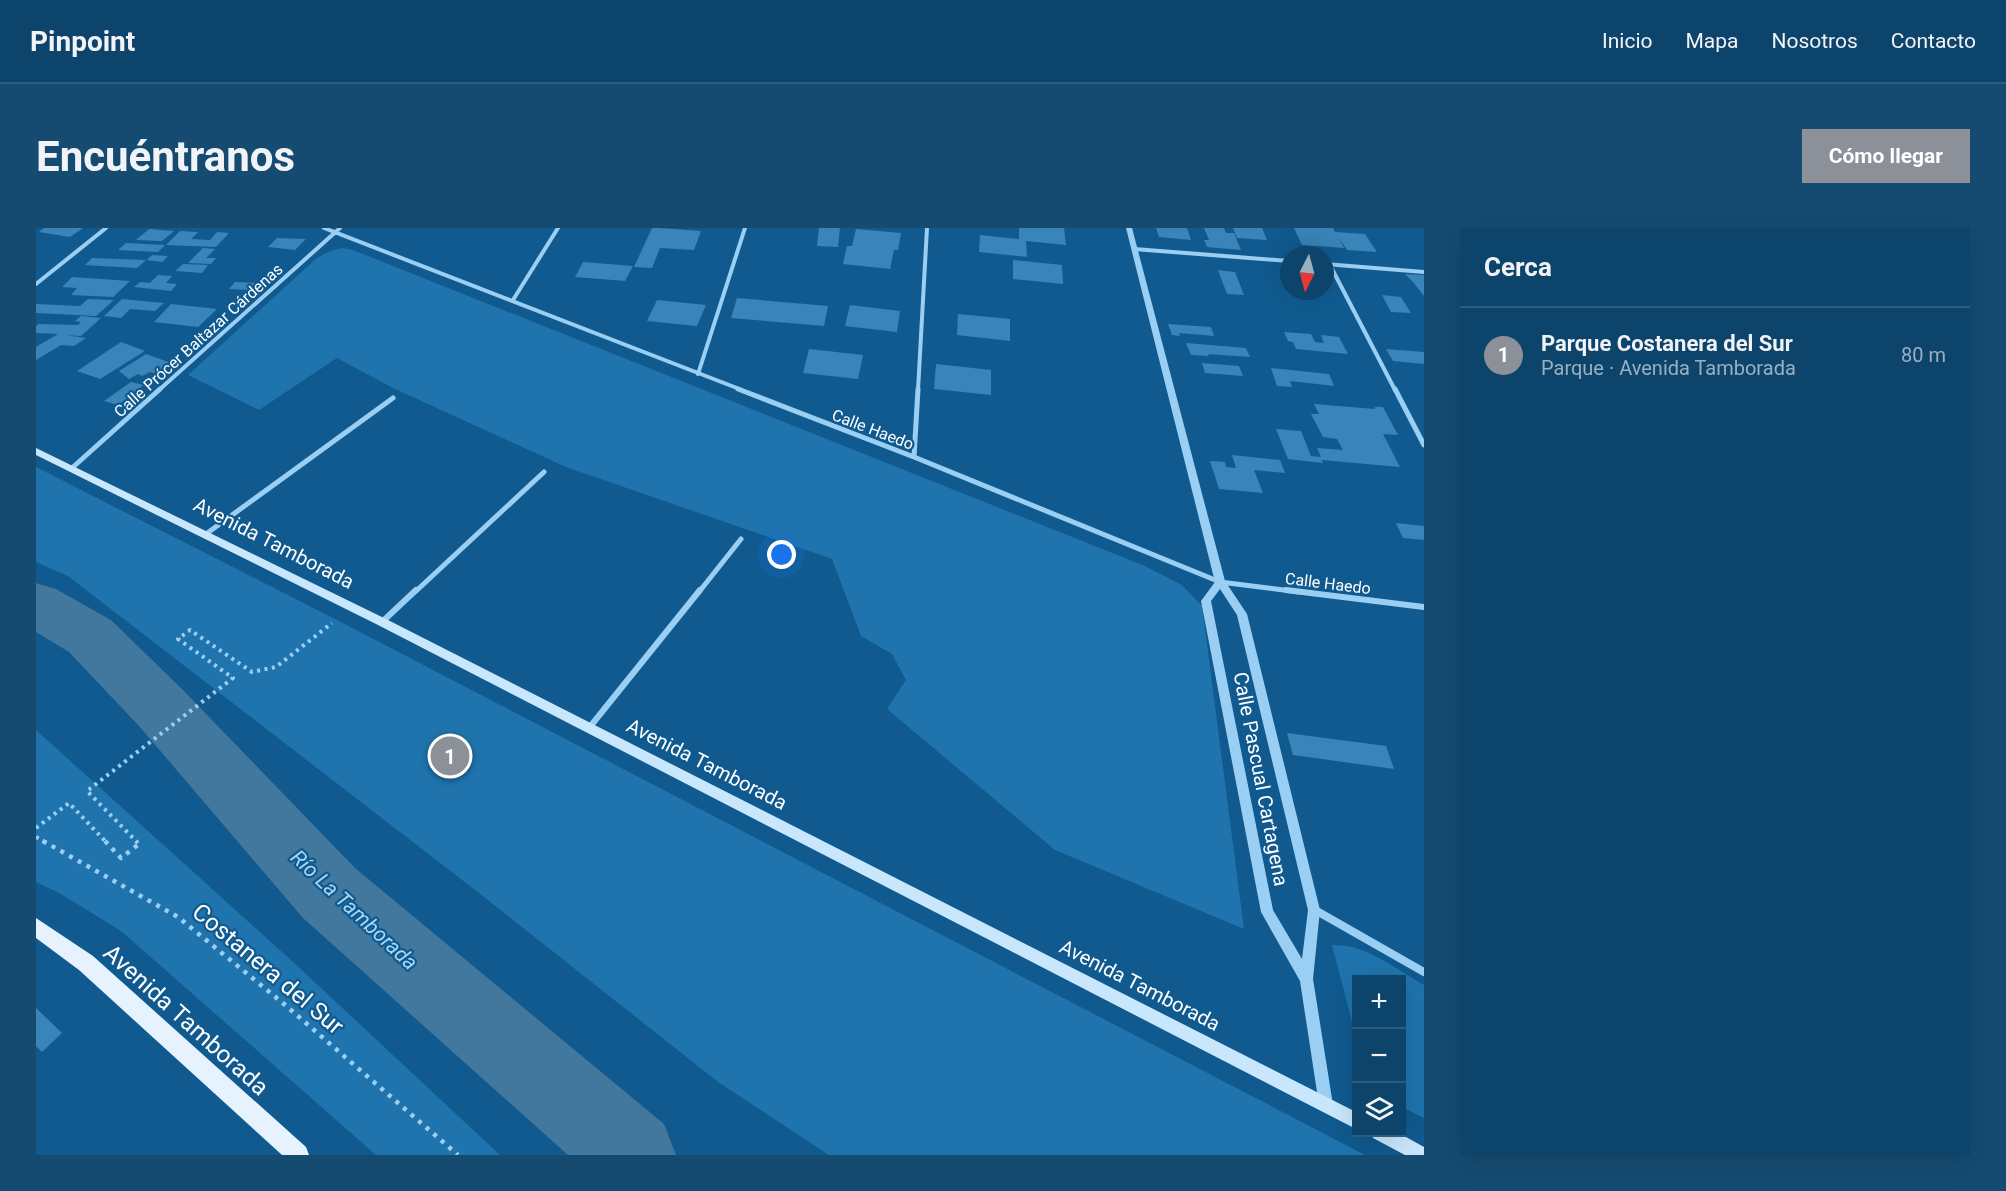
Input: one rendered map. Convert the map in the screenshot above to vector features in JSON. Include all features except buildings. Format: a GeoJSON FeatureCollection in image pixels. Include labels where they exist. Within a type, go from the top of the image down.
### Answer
{"type":"FeatureCollection","features":[{"type":"Feature","properties":{"kind":"main road","name":"Avenida Tamborada"},"geometry":{"type":"LineString","coordinates":[[36,451],[382,622],[1352,1119]]}},
{"type":"Feature","properties":{"kind":"main road","name":"Avenida Tamborada"},"geometry":{"type":"LineString","coordinates":[[36,927],[86,963],[298,1155]]}},
{"type":"Feature","properties":{"kind":"main road"},"geometry":{"type":"LineString","coordinates":[[1388,1137],[1422,1155]]}},
{"type":"Feature","properties":{"kind":"street"},"geometry":{"type":"LineString","coordinates":[[36,284],[106,228]]}},
{"type":"Feature","properties":{"kind":"street","name":"Calle Haedo"},"geometry":{"type":"LineString","coordinates":[[324,228],[914,457],[1220,582],[1424,607]]}},
{"type":"Feature","properties":{"kind":"street","name":"Calle Prócer Baltazar Cárdenas"},"geometry":{"type":"LineString","coordinates":[[72,468],[340,228]]}},
{"type":"Feature","properties":{"kind":"street"},"geometry":{"type":"LineString","coordinates":[[513,300],[558,228]]}},
{"type":"Feature","properties":{"kind":"street"},"geometry":{"type":"LineString","coordinates":[[698,375],[745,228]]}},
{"type":"Feature","properties":{"kind":"street"},"geometry":{"type":"LineString","coordinates":[[914,457],[927,228]]}},
{"type":"Feature","properties":{"kind":"street","name":"Calle Pascual Cartagena"},"geometry":{"type":"LineString","coordinates":[[1128,228],[1220,582],[1242,614],[1314,910],[1306,979],[1326,1105]]}},
{"type":"Feature","properties":{"kind":"street"},"geometry":{"type":"LineString","coordinates":[[1134,249],[1280,260]]}},
{"type":"Feature","properties":{"kind":"street"},"geometry":{"type":"LineString","coordinates":[[1334,265],[1424,272]]}},
{"type":"Feature","properties":{"kind":"street"},"geometry":{"type":"LineString","coordinates":[[1334,276],[1424,445]]}},
{"type":"Feature","properties":{"kind":"street"},"geometry":{"type":"LineString","coordinates":[[206,534],[393,398]]}},
{"type":"Feature","properties":{"kind":"street"},"geometry":{"type":"LineString","coordinates":[[382,622],[544,472]]}},
{"type":"Feature","properties":{"kind":"street"},"geometry":{"type":"LineString","coordinates":[[589,729],[741,539]]}},
{"type":"Feature","properties":{"kind":"street","name":"Calle Pascual Cartagena"},"geometry":{"type":"LineString","coordinates":[[1220,582],[1206,601],[1267,912],[1306,979]]}},
{"type":"Feature","properties":{"kind":"street"},"geometry":{"type":"LineString","coordinates":[[1314,910],[1424,972]]}},
{"type":"Feature","properties":{"kind":"path"},"geometry":{"type":"LineString","coordinates":[[36,828],[69,803],[121,858],[139,844],[87,791],[233,678],[178,639],[190,630],[252,672],[276,667],[350,606]]}},
{"type":"Feature","properties":{"kind":"path","name":"Costanera del Sur"},"geometry":{"type":"LineString","coordinates":[[36,837],[178,917],[284,1004],[458,1155]]}},
{"type":"Feature","properties":{"kind":"shaded area"},"geometry":{"type":"Polygon","coordinates":[[[342,248],[353,250],[1145,566],[1182,585],[1202,606],[1244,929],[1055,850],[887,709],[906,680],[892,654],[861,636],[832,559],[566,467],[393,388],[337,358],[259,410],[188,375],[317,258],[342,248]]]}},
{"type":"Feature","properties":{"kind":"shaded area"},"geometry":{"type":"Polygon","coordinates":[[[36,467],[335,619],[1365,1155],[829,1155],[718,1082],[479,893],[68,576],[36,562],[36,467]]]}},
{"type":"Feature","properties":{"kind":"shaded area"},"geometry":{"type":"Polygon","coordinates":[[[36,730],[292,961],[500,1155],[376,1155],[121,931],[61,894],[36,882],[36,730]]]}},
{"type":"Feature","properties":{"kind":"shaded area"},"geometry":{"type":"Polygon","coordinates":[[[1332,945],[1369,953],[1424,985],[1424,1118],[1406,1109],[1406,975],[1352,975],[1352,1022],[1332,945]]]}},
{"type":"Feature","properties":{"kind":"waterway","name":"Río La Tamborada"},"geometry":{"type":"LineString","coordinates":[[36,604],[90,636],[161,708],[329,893],[633,1155]]}},
{"type":"Feature","properties":{"kind":"place","name":"Parque Costanera del Sur"},"geometry":{"type":"Point","coordinates":[450,756]}}]}
